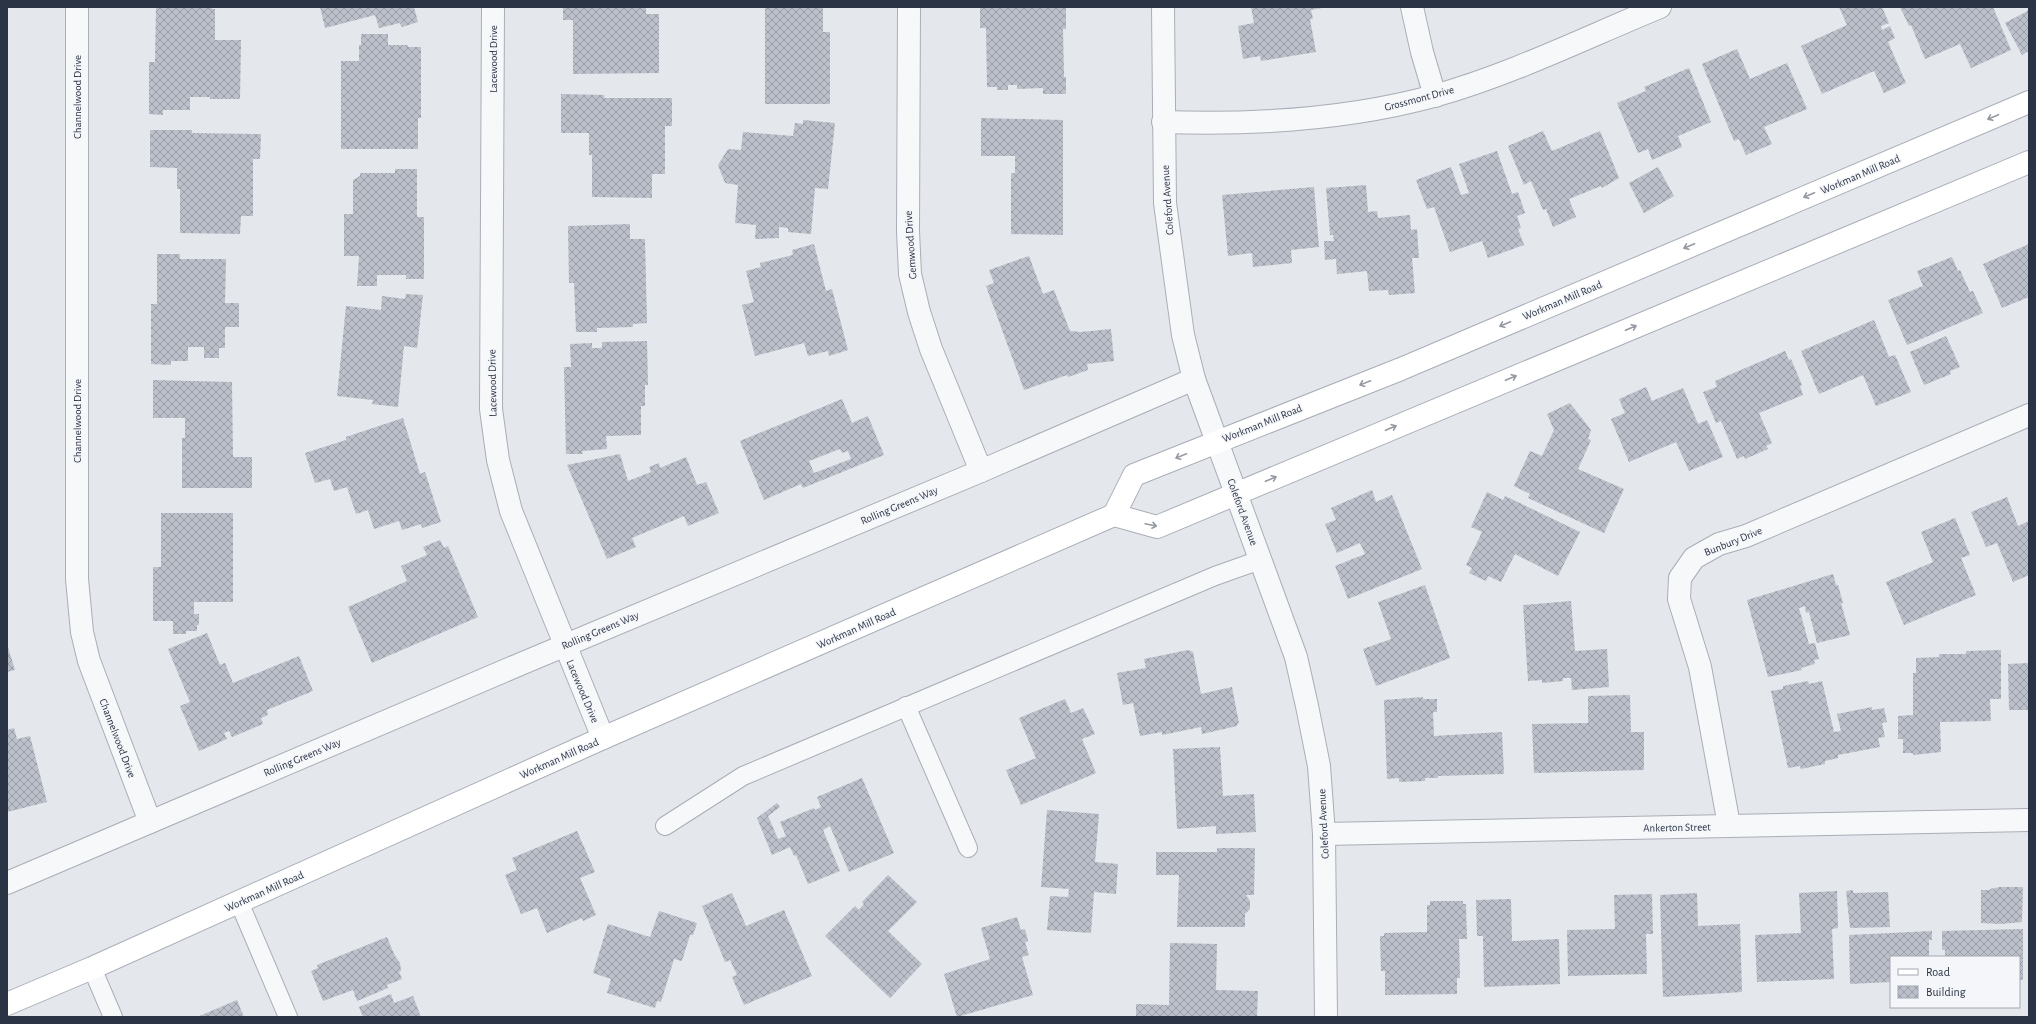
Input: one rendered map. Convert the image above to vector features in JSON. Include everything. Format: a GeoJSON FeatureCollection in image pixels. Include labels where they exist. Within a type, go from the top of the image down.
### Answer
{"type":"FeatureCollection","features":[{"type":"Feature","properties":{"kind":"main road","name":"Workman Mill Road"},"geometry":{"type":"LineString","coordinates":[[7,1004],[92,968],[603,738],[1114,515],[1134,475],[1401,369],[2029,102]]}},
{"type":"Feature","properties":{"kind":"main road"},"geometry":{"type":"LineString","coordinates":[[1114,515],[1157,527],[2029,162]]}},
{"type":"Feature","properties":{"kind":"street","name":"Channelwood Drive"},"geometry":{"type":"LineString","coordinates":[[77,7],[77,579],[82,632],[89,660],[150,822]]}},
{"type":"Feature","properties":{"kind":"street","name":"Lacewood Drive"},"geometry":{"type":"LineString","coordinates":[[493,7],[491,408],[498,460],[511,511],[564,646],[603,738]]}},
{"type":"Feature","properties":{"kind":"street","name":"Gemwood Drive"},"geometry":{"type":"LineString","coordinates":[[909,7],[908,231],[910,274],[930,349],[981,471]]}},
{"type":"Feature","properties":{"kind":"street","name":"Coleford Avenue"},"geometry":{"type":"LineString","coordinates":[[1163,7],[1163,122],[1167,217],[1183,335],[1194,379],[1296,657],[1319,766],[1324,834],[1326,1017]]}},
{"type":"Feature","properties":{"kind":"street"},"geometry":{"type":"LineString","coordinates":[[1412,7],[1422,52],[1435,96]]}},
{"type":"Feature","properties":{"kind":"street","name":"Grossmont Drive"},"geometry":{"type":"LineString","coordinates":[[1163,122],[1205,123],[1302,119],[1366,111],[1435,96],[1506,71],[1660,7]]}},
{"type":"Feature","properties":{"kind":"street","name":"Rolling Greens Way"},"geometry":{"type":"LineString","coordinates":[[7,883],[564,646],[981,471],[1194,379]]}},
{"type":"Feature","properties":{"kind":"street","name":"Bunbury Drive"},"geometry":{"type":"LineString","coordinates":[[1729,825],[1700,667],[1679,599],[1680,578],[1694,558],[1719,544],[1746,536],[2029,415]]}},
{"type":"Feature","properties":{"kind":"street","name":"Ankerton Street"},"geometry":{"type":"LineString","coordinates":[[1324,834],[2029,820]]}},
{"type":"Feature","properties":{"kind":"lane"},"geometry":{"type":"LineString","coordinates":[[665,826],[743,776],[1215,576],[1260,560]]}},
{"type":"Feature","properties":{"kind":"lane"},"geometry":{"type":"LineString","coordinates":[[906,706],[968,848]]}},
{"type":"Feature","properties":{"kind":"lane"},"geometry":{"type":"LineString","coordinates":[[239,902],[288,1017]]}},
{"type":"Feature","properties":{"kind":"lane"},"geometry":{"type":"LineString","coordinates":[[92,968],[113,1017]]}},
{"type":"Feature","properties":{"kind":"building"},"geometry":{"type":"Polygon","coordinates":[[[156,7],[212,7],[212,9],[215,9],[215,40],[241,40],[240,99],[190,97],[190,110],[163,110],[163,115],[149,114],[149,62],[155,62],[156,7]]]}},
{"type":"Feature","properties":{"kind":"building"},"geometry":{"type":"Polygon","coordinates":[[[320,7],[414,7],[418,22],[402,27],[400,23],[379,28],[375,15],[325,28],[320,7]]]}},
{"type":"Feature","properties":{"kind":"building"},"geometry":{"type":"Polygon","coordinates":[[[563,7],[646,7],[646,14],[659,14],[659,73],[573,74],[573,20],[563,20],[563,7]]]}},
{"type":"Feature","properties":{"kind":"building"},"geometry":{"type":"Polygon","coordinates":[[[765,7],[823,7],[823,32],[830,32],[830,104],[765,104],[765,7]]]}},
{"type":"Feature","properties":{"kind":"building"},"geometry":{"type":"Polygon","coordinates":[[[980,7],[1066,7],[1066,29],[1063,29],[1064,77],[1066,77],[1066,94],[1043,94],[1043,88],[1017,89],[1017,85],[1008,85],[1008,90],[997,90],[997,87],[987,87],[986,28],[980,28],[980,7]]]}},
{"type":"Feature","properties":{"kind":"building"},"geometry":{"type":"Polygon","coordinates":[[[1251,7],[1327,7],[1311,10],[1313,19],[1310,19],[1316,52],[1261,61],[1260,56],[1243,59],[1238,26],[1254,23],[1251,7]]]}},
{"type":"Feature","properties":{"kind":"building"},"geometry":{"type":"Polygon","coordinates":[[[1839,7],[1882,7],[1889,23],[1881,26],[1882,30],[1890,26],[1895,38],[1888,42],[1906,83],[1884,93],[1874,71],[1822,94],[1801,46],[1847,25],[1839,7]]]}},
{"type":"Feature","properties":{"kind":"building"},"geometry":{"type":"Polygon","coordinates":[[[1900,7],[1993,7],[2011,50],[1971,68],[1960,44],[1925,59],[1911,25],[1909,26],[1900,7]]]}},
{"type":"Feature","properties":{"kind":"building"},"geometry":{"type":"Polygon","coordinates":[[[2029,10],[2029,51],[2022,55],[2005,23],[2029,10]]]}},
{"type":"Feature","properties":{"kind":"building"},"geometry":{"type":"Polygon","coordinates":[[[361,34],[388,34],[388,45],[408,45],[408,47],[421,47],[421,118],[418,118],[418,149],[341,149],[341,61],[359,61],[361,34]]]}},
{"type":"Feature","properties":{"kind":"building"},"geometry":{"type":"Polygon","coordinates":[[[1737,49],[1750,79],[1787,63],[1807,109],[1764,127],[1772,144],[1746,155],[1739,139],[1734,141],[1702,64],[1737,49]]]}},
{"type":"Feature","properties":{"kind":"building"},"geometry":{"type":"Polygon","coordinates":[[[1689,68],[1711,122],[1678,136],[1682,147],[1652,160],[1648,149],[1638,153],[1617,103],[1646,91],[1644,87],[1689,68]]]}},
{"type":"Feature","properties":{"kind":"building"},"geometry":{"type":"Polygon","coordinates":[[[561,94],[604,95],[604,98],[672,98],[672,126],[665,126],[665,174],[652,174],[652,198],[592,197],[592,155],[589,155],[589,133],[561,133],[561,94]]]}},
{"type":"Feature","properties":{"kind":"building"},"geometry":{"type":"Polygon","coordinates":[[[981,118],[1063,120],[1063,235],[1011,234],[1011,173],[1015,173],[1015,156],[981,156],[981,118]]]}},
{"type":"Feature","properties":{"kind":"building"},"geometry":{"type":"Polygon","coordinates":[[[803,120],[835,123],[828,189],[815,188],[811,234],[788,232],[788,228],[779,227],[779,238],[755,239],[756,225],[735,223],[738,185],[725,183],[718,165],[728,149],[741,150],[743,132],[793,136],[795,123],[803,124],[803,120]]]}},
{"type":"Feature","properties":{"kind":"building"},"geometry":{"type":"Polygon","coordinates":[[[150,130],[192,130],[192,133],[261,134],[260,159],[253,159],[253,216],[241,216],[240,234],[180,233],[180,189],[177,189],[177,168],[150,167],[150,130]]]}},
{"type":"Feature","properties":{"kind":"building"},"geometry":{"type":"Polygon","coordinates":[[[1543,131],[1552,151],[1600,131],[1619,178],[1602,188],[1601,186],[1569,199],[1576,217],[1553,227],[1546,209],[1543,210],[1531,181],[1524,185],[1508,146],[1543,131]]]}},
{"type":"Feature","properties":{"kind":"building"},"geometry":{"type":"Polygon","coordinates":[[[1497,151],[1512,194],[1518,192],[1525,213],[1517,216],[1521,228],[1518,229],[1524,245],[1488,258],[1482,241],[1450,252],[1434,207],[1427,209],[1416,180],[1451,167],[1461,195],[1469,193],[1459,164],[1497,151]]]}},
{"type":"Feature","properties":{"kind":"building"},"geometry":{"type":"Polygon","coordinates":[[[1658,167],[1674,196],[1644,213],[1629,183],[1658,167]]]}},
{"type":"Feature","properties":{"kind":"building"},"geometry":{"type":"Polygon","coordinates":[[[395,169],[417,169],[417,217],[424,217],[424,279],[406,279],[406,275],[377,275],[377,286],[357,286],[359,256],[344,256],[344,214],[353,214],[353,180],[360,176],[360,173],[395,173],[395,169]]]}},
{"type":"Feature","properties":{"kind":"building"},"geometry":{"type":"Polygon","coordinates":[[[1366,185],[1368,212],[1377,211],[1378,218],[1410,215],[1411,230],[1417,229],[1419,258],[1412,258],[1415,293],[1389,295],[1388,290],[1369,291],[1367,271],[1337,274],[1336,259],[1325,260],[1324,241],[1334,241],[1333,235],[1330,235],[1326,188],[1366,185]]]}},
{"type":"Feature","properties":{"kind":"building"},"geometry":{"type":"Polygon","coordinates":[[[1314,187],[1319,247],[1291,250],[1292,263],[1253,267],[1252,253],[1228,256],[1222,195],[1314,187]]]}},
{"type":"Feature","properties":{"kind":"building"},"geometry":{"type":"Polygon","coordinates":[[[630,224],[630,239],[645,239],[647,323],[633,324],[633,327],[597,328],[597,332],[576,332],[574,283],[569,283],[568,226],[630,224]]]}},
{"type":"Feature","properties":{"kind":"building"},"geometry":{"type":"Polygon","coordinates":[[[814,244],[826,291],[832,289],[848,350],[829,356],[828,351],[808,356],[804,343],[755,356],[742,305],[754,302],[746,271],[761,267],[760,263],[793,255],[792,250],[814,244]]]}},
{"type":"Feature","properties":{"kind":"building"},"geometry":{"type":"Polygon","coordinates":[[[2029,244],[2029,297],[2002,308],[1983,264],[2029,244]]]}},
{"type":"Feature","properties":{"kind":"building"},"geometry":{"type":"Polygon","coordinates":[[[157,254],[180,254],[180,259],[226,259],[225,303],[239,303],[239,327],[225,327],[225,348],[219,348],[219,358],[204,358],[204,347],[188,347],[188,361],[171,361],[171,365],[151,364],[151,304],[157,304],[157,254]]]}},
{"type":"Feature","properties":{"kind":"building"},"geometry":{"type":"Polygon","coordinates":[[[1029,256],[1043,294],[1054,290],[1070,331],[1081,332],[1111,329],[1114,361],[1087,364],[1088,370],[1068,377],[1067,375],[1024,390],[986,286],[994,283],[989,270],[1029,256]]]}},
{"type":"Feature","properties":{"kind":"building"},"geometry":{"type":"Polygon","coordinates":[[[1952,257],[1970,292],[1973,291],[1983,313],[1907,345],[1888,300],[1923,286],[1917,271],[1952,257]]]}},
{"type":"Feature","properties":{"kind":"building"},"geometry":{"type":"Polygon","coordinates":[[[406,294],[423,295],[417,348],[404,346],[398,407],[372,404],[373,400],[337,396],[346,306],[381,310],[382,296],[405,299],[406,294]]]}},
{"type":"Feature","properties":{"kind":"building"},"geometry":{"type":"Polygon","coordinates":[[[1874,320],[1889,357],[1895,355],[1911,392],[1876,406],[1863,375],[1819,394],[1801,351],[1874,320]]]}},
{"type":"Feature","properties":{"kind":"building"},"geometry":{"type":"Polygon","coordinates":[[[1946,336],[1960,367],[1950,371],[1951,374],[1924,385],[1910,352],[1946,336]]]}},
{"type":"Feature","properties":{"kind":"building"},"geometry":{"type":"Polygon","coordinates":[[[647,341],[648,385],[645,385],[645,406],[641,406],[641,435],[606,436],[607,449],[582,451],[583,454],[566,454],[564,367],[571,367],[570,344],[592,343],[592,348],[602,348],[602,342],[647,341]]]}},
{"type":"Feature","properties":{"kind":"building"},"geometry":{"type":"Polygon","coordinates":[[[1785,351],[1789,360],[1791,359],[1802,385],[1800,386],[1803,395],[1759,413],[1772,443],[1766,446],[1768,449],[1745,459],[1744,456],[1737,459],[1721,421],[1716,423],[1703,392],[1717,387],[1715,381],[1785,351]]]}},
{"type":"Feature","properties":{"kind":"building"},"geometry":{"type":"Polygon","coordinates":[[[153,380],[232,382],[233,457],[252,457],[252,488],[182,488],[182,438],[185,438],[185,418],[153,418],[153,380]]]}},
{"type":"Feature","properties":{"kind":"building"},"geometry":{"type":"Polygon","coordinates":[[[1646,387],[1652,401],[1683,388],[1698,424],[1707,420],[1723,457],[1689,471],[1676,442],[1629,462],[1611,419],[1625,413],[1619,399],[1646,387]]]}},
{"type":"Feature","properties":{"kind":"building"},"geometry":{"type":"Polygon","coordinates":[[[842,399],[852,423],[868,416],[884,455],[803,488],[801,484],[764,500],[740,441],[842,399]],[[840,449],[809,461],[814,473],[851,459],[848,451],[842,453],[840,449]]]}},
{"type":"Feature","properties":{"kind":"building"},"geometry":{"type":"Polygon","coordinates":[[[1570,403],[1591,430],[1588,439],[1591,440],[1578,469],[1624,489],[1604,533],[1528,498],[1530,494],[1514,486],[1530,451],[1542,456],[1554,430],[1547,414],[1570,403]]]}},
{"type":"Feature","properties":{"kind":"building"},"geometry":{"type":"Polygon","coordinates":[[[403,418],[420,474],[425,472],[441,522],[422,528],[421,524],[402,530],[399,521],[374,529],[368,510],[356,514],[347,487],[334,491],[330,479],[315,483],[305,453],[346,440],[346,437],[403,418]]]}},
{"type":"Feature","properties":{"kind":"building"},"geometry":{"type":"Polygon","coordinates":[[[620,454],[628,481],[651,472],[649,467],[659,463],[660,468],[686,457],[697,485],[706,482],[719,513],[688,526],[684,516],[632,538],[636,547],[607,559],[567,465],[620,454]]]}},
{"type":"Feature","properties":{"kind":"building"},"geometry":{"type":"Polygon","coordinates":[[[1372,490],[1376,502],[1392,495],[1422,569],[1348,599],[1335,566],[1365,554],[1360,543],[1337,553],[1325,524],[1336,520],[1331,508],[1372,490]]]}},
{"type":"Feature","properties":{"kind":"building"},"geometry":{"type":"Polygon","coordinates":[[[1487,492],[1503,500],[1505,496],[1580,532],[1558,576],[1515,554],[1501,582],[1488,576],[1486,581],[1469,573],[1472,568],[1466,565],[1482,532],[1471,527],[1487,492]]]}},
{"type":"Feature","properties":{"kind":"building"},"geometry":{"type":"Polygon","coordinates":[[[2007,497],[2018,526],[2029,521],[2029,575],[2013,582],[1997,543],[1986,547],[1971,512],[2007,497]]]}},
{"type":"Feature","properties":{"kind":"building"},"geometry":{"type":"Polygon","coordinates":[[[161,513],[233,513],[233,602],[194,602],[194,614],[199,614],[199,625],[197,625],[197,631],[186,631],[186,634],[173,634],[173,621],[153,621],[153,567],[161,567],[161,513]]]}},
{"type":"Feature","properties":{"kind":"building"},"geometry":{"type":"Polygon","coordinates":[[[1955,518],[1970,555],[1961,558],[1976,595],[1904,625],[1886,582],[1933,562],[1921,532],[1955,518]]]}},
{"type":"Feature","properties":{"kind":"building"},"geometry":{"type":"Polygon","coordinates":[[[440,540],[444,548],[448,546],[478,617],[372,663],[348,607],[407,581],[401,566],[427,555],[423,547],[440,540]]]}},
{"type":"Feature","properties":{"kind":"building"},"geometry":{"type":"Polygon","coordinates":[[[1833,574],[1836,585],[1838,585],[1843,603],[1841,603],[1850,635],[1817,643],[1809,612],[1806,613],[1805,606],[1799,608],[1809,644],[1815,643],[1819,659],[1814,660],[1815,664],[1801,668],[1802,670],[1768,677],[1747,600],[1833,574]]]}},
{"type":"Feature","properties":{"kind":"building"},"geometry":{"type":"Polygon","coordinates":[[[1425,585],[1450,658],[1376,686],[1363,649],[1391,639],[1378,602],[1425,585]]]}},
{"type":"Feature","properties":{"kind":"building"},"geometry":{"type":"Polygon","coordinates":[[[1571,601],[1575,651],[1607,649],[1609,687],[1572,690],[1571,678],[1563,678],[1563,681],[1542,683],[1542,680],[1528,681],[1523,605],[1571,601]]]}},
{"type":"Feature","properties":{"kind":"building"},"geometry":{"type":"Polygon","coordinates":[[[207,633],[220,665],[225,663],[233,683],[299,656],[313,691],[267,710],[268,715],[261,718],[263,724],[232,737],[229,731],[224,733],[227,739],[199,751],[180,706],[190,702],[168,649],[207,633]]]}},
{"type":"Feature","properties":{"kind":"building"},"geometry":{"type":"Polygon","coordinates":[[[7,644],[15,670],[7,672],[7,644]]]}},
{"type":"Feature","properties":{"kind":"building"},"geometry":{"type":"Polygon","coordinates":[[[1188,650],[1193,652],[1201,694],[1232,687],[1239,723],[1237,726],[1202,734],[1201,727],[1162,735],[1162,732],[1140,736],[1133,703],[1123,705],[1117,673],[1146,668],[1144,659],[1188,650]]]}},
{"type":"Feature","properties":{"kind":"building"},"geometry":{"type":"Polygon","coordinates":[[[2001,650],[2001,699],[1990,699],[1991,721],[1940,722],[1941,752],[1913,755],[1913,753],[1903,753],[1903,739],[1898,739],[1898,716],[1913,715],[1913,673],[1916,673],[1916,658],[1939,657],[1939,654],[1966,654],[1966,651],[2001,650]]]}},
{"type":"Feature","properties":{"kind":"building"},"geometry":{"type":"Polygon","coordinates":[[[2029,663],[2029,710],[2009,710],[2008,664],[2029,663]]]}},
{"type":"Feature","properties":{"kind":"building"},"geometry":{"type":"Polygon","coordinates":[[[1808,681],[1809,684],[1822,681],[1834,732],[1841,731],[1837,714],[1872,707],[1872,710],[1884,708],[1887,722],[1882,723],[1885,737],[1878,738],[1880,747],[1838,755],[1838,758],[1825,761],[1825,764],[1801,769],[1800,766],[1788,768],[1771,691],[1783,689],[1783,686],[1808,681]]]}},
{"type":"Feature","properties":{"kind":"building"},"geometry":{"type":"Polygon","coordinates":[[[1630,695],[1631,732],[1644,732],[1644,770],[1534,773],[1532,724],[1588,723],[1588,696],[1630,695]]]}},
{"type":"Feature","properties":{"kind":"building"},"geometry":{"type":"Polygon","coordinates":[[[1423,697],[1423,699],[1437,699],[1437,712],[1433,712],[1434,736],[1502,732],[1504,774],[1438,776],[1438,778],[1425,778],[1425,781],[1399,782],[1399,778],[1387,779],[1384,700],[1423,697]]]}},
{"type":"Feature","properties":{"kind":"building"},"geometry":{"type":"Polygon","coordinates":[[[1065,699],[1071,713],[1083,708],[1095,734],[1082,739],[1096,773],[1021,805],[1006,770],[1036,758],[1019,718],[1065,699]]]}},
{"type":"Feature","properties":{"kind":"building"},"geometry":{"type":"Polygon","coordinates":[[[14,728],[17,739],[30,736],[47,802],[7,812],[7,730],[14,728]]]}},
{"type":"Feature","properties":{"kind":"building"},"geometry":{"type":"Polygon","coordinates":[[[1220,747],[1223,796],[1254,794],[1256,832],[1216,834],[1216,826],[1177,829],[1173,749],[1220,747]]]}},
{"type":"Feature","properties":{"kind":"building"},"geometry":{"type":"Polygon","coordinates":[[[862,778],[894,853],[849,872],[830,826],[823,830],[840,871],[808,884],[796,855],[794,856],[790,847],[772,855],[757,818],[777,803],[780,807],[768,816],[778,839],[786,836],[780,822],[814,808],[815,810],[821,807],[817,797],[862,778]]]}},
{"type":"Feature","properties":{"kind":"building"},"geometry":{"type":"Polygon","coordinates":[[[1047,810],[1099,814],[1095,862],[1118,864],[1116,894],[1094,892],[1091,933],[1047,930],[1050,896],[1068,897],[1069,889],[1041,887],[1047,810]]]}},
{"type":"Feature","properties":{"kind":"building"},"geometry":{"type":"Polygon","coordinates":[[[577,831],[595,872],[580,878],[596,915],[583,921],[582,918],[547,933],[537,908],[521,914],[505,875],[517,870],[512,858],[577,831]]]}},
{"type":"Feature","properties":{"kind":"building"},"geometry":{"type":"Polygon","coordinates":[[[1217,848],[1255,848],[1254,895],[1246,895],[1250,901],[1250,909],[1245,914],[1245,927],[1177,927],[1179,875],[1156,875],[1156,852],[1217,852],[1217,848]]]}},
{"type":"Feature","properties":{"kind":"building"},"geometry":{"type":"Polygon","coordinates":[[[888,875],[917,902],[888,931],[922,964],[890,998],[825,936],[855,906],[859,910],[864,904],[862,902],[888,875]]]}},
{"type":"Feature","properties":{"kind":"building"},"geometry":{"type":"Polygon","coordinates":[[[2000,887],[2023,887],[2022,922],[2001,924],[1981,923],[1981,890],[1990,890],[2000,887]]]}},
{"type":"Feature","properties":{"kind":"building"},"geometry":{"type":"Polygon","coordinates":[[[1853,890],[1853,893],[1888,892],[1890,927],[1850,928],[1846,891],[1853,890]]]}},
{"type":"Feature","properties":{"kind":"building"},"geometry":{"type":"Polygon","coordinates":[[[1837,891],[1838,928],[1832,929],[1834,979],[1757,982],[1755,935],[1801,933],[1799,893],[1837,891]]]}},
{"type":"Feature","properties":{"kind":"building"},"geometry":{"type":"Polygon","coordinates":[[[732,893],[746,926],[784,910],[812,976],[744,1005],[732,977],[737,975],[730,960],[725,962],[702,906],[732,893]]]}},
{"type":"Feature","properties":{"kind":"building"},"geometry":{"type":"Polygon","coordinates":[[[1697,893],[1698,926],[1740,924],[1742,992],[1663,997],[1660,895],[1697,893]]]}},
{"type":"Feature","properties":{"kind":"building"},"geometry":{"type":"Polygon","coordinates":[[[1652,894],[1653,934],[1646,934],[1647,974],[1568,976],[1567,930],[1615,929],[1614,895],[1652,894]]]}},
{"type":"Feature","properties":{"kind":"building"},"geometry":{"type":"Polygon","coordinates":[[[1511,899],[1512,941],[1559,939],[1560,984],[1484,987],[1483,936],[1477,936],[1476,900],[1511,899]]]}},
{"type":"Feature","properties":{"kind":"building"},"geometry":{"type":"Polygon","coordinates":[[[1430,901],[1463,901],[1463,904],[1466,904],[1467,939],[1459,939],[1460,978],[1457,978],[1457,994],[1385,995],[1385,971],[1381,971],[1380,936],[1384,936],[1384,933],[1427,932],[1427,905],[1430,905],[1430,901]]]}},
{"type":"Feature","properties":{"kind":"building"},"geometry":{"type":"Polygon","coordinates":[[[659,911],[697,923],[693,935],[690,935],[682,961],[674,959],[661,1002],[657,1001],[655,1008],[607,993],[611,979],[593,973],[608,924],[650,937],[659,911]]]}},
{"type":"Feature","properties":{"kind":"building"},"geometry":{"type":"Polygon","coordinates":[[[1017,917],[1021,930],[1025,929],[1028,941],[1025,942],[1029,955],[1022,957],[1033,995],[957,1017],[944,974],[990,959],[981,928],[1017,917]]]}},
{"type":"Feature","properties":{"kind":"building"},"geometry":{"type":"Polygon","coordinates":[[[2023,929],[2023,980],[2020,980],[2020,956],[1945,956],[1945,950],[1942,950],[1942,931],[2023,929]]]}},
{"type":"Feature","properties":{"kind":"building"},"geometry":{"type":"Polygon","coordinates":[[[1932,931],[1932,940],[1929,940],[1929,956],[1890,956],[1890,982],[1850,984],[1849,935],[1932,931]]]}},
{"type":"Feature","properties":{"kind":"building"},"geometry":{"type":"Polygon","coordinates":[[[387,937],[394,954],[400,963],[401,971],[399,972],[402,979],[387,985],[388,988],[357,1001],[353,990],[323,1001],[311,971],[318,968],[317,965],[387,937]]]}},
{"type":"Feature","properties":{"kind":"building"},"geometry":{"type":"Polygon","coordinates":[[[1170,943],[1217,944],[1216,990],[1258,991],[1257,1017],[1136,1017],[1136,1004],[1169,1005],[1170,943]]]}},
{"type":"Feature","properties":{"kind":"building"},"geometry":{"type":"Polygon","coordinates":[[[391,994],[394,1003],[413,996],[421,1017],[363,1017],[359,1007],[391,994]]]}},
{"type":"Feature","properties":{"kind":"building"},"geometry":{"type":"Polygon","coordinates":[[[237,1000],[244,1017],[197,1017],[237,1000]]]}}]}
